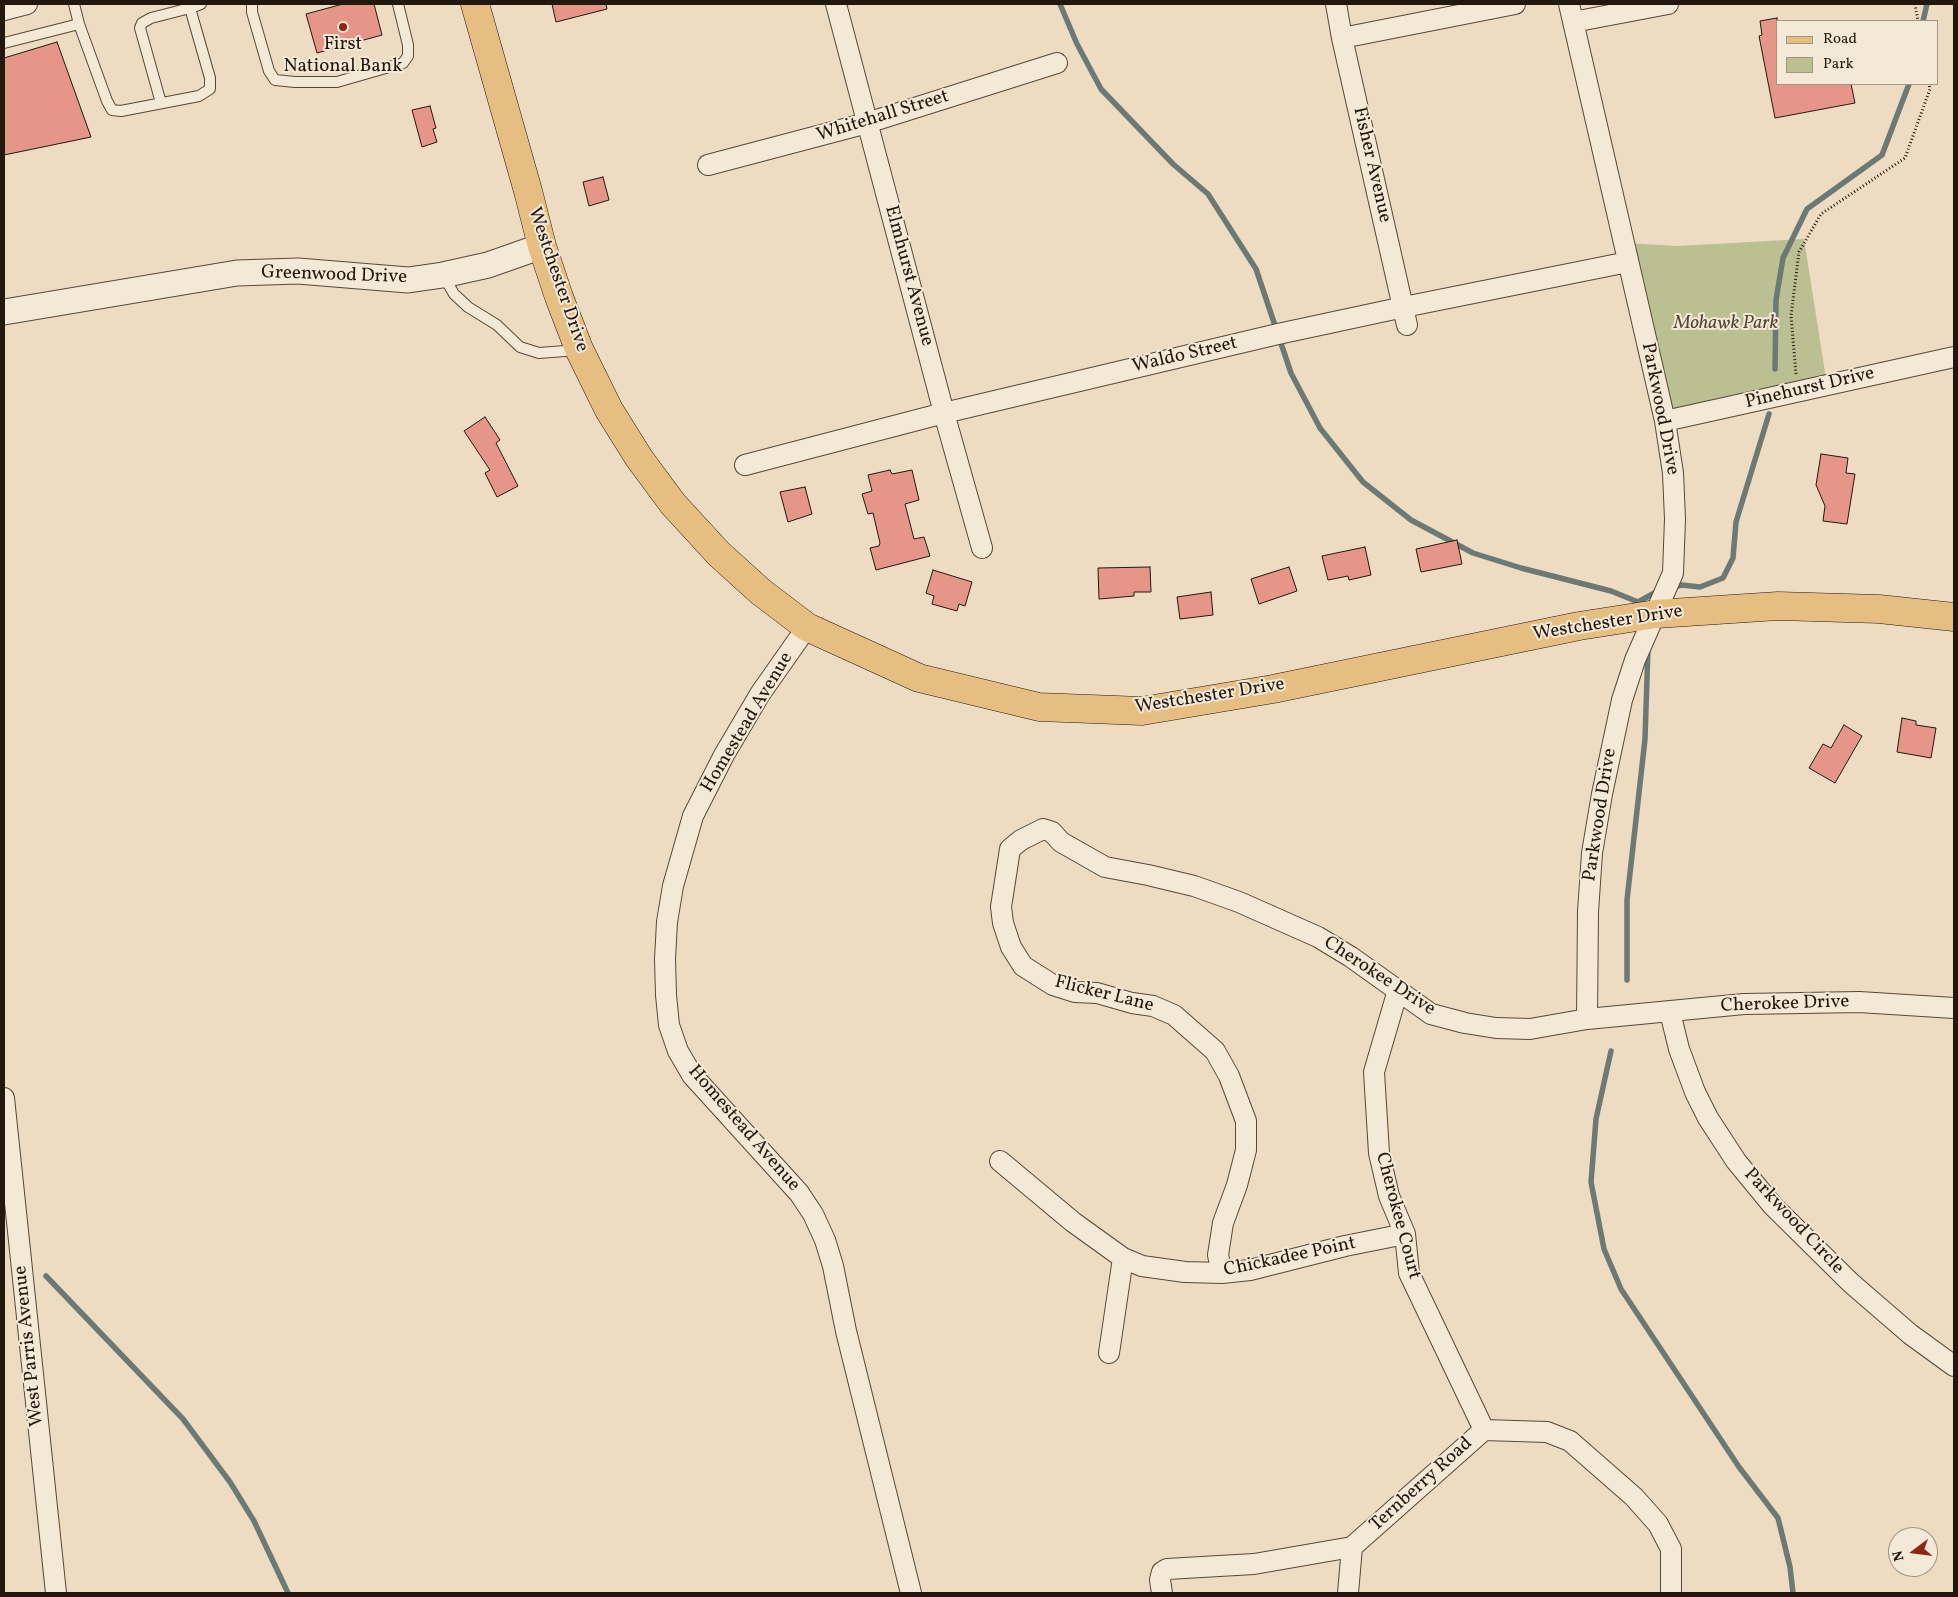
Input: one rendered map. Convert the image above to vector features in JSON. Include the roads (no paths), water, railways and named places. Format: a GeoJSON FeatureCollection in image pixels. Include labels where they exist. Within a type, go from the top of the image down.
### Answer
{"type":"FeatureCollection","features":[{"type":"Feature","properties":{"kind":"main road","name":"Westchester Drive"},"geometry":{"type":"LineString","coordinates":[[474,4],[542,246],[579,350],[609,410],[639,458],[673,504],[719,554],[761,592],[807,627],[919,678],[1039,707],[1142,710],[1273,689],[1579,626],[1656,614],[1778,606],[1879,609],[1954,617]]}},
{"type":"Feature","properties":{"kind":"street"},"geometry":{"type":"LineString","coordinates":[[4,10],[27,4]]}},
{"type":"Feature","properties":{"kind":"street","name":"Elmhurst Avenue"},"geometry":{"type":"LineString","coordinates":[[836,4],[944,413],[982,548]]}},
{"type":"Feature","properties":{"kind":"street","name":"Fisher Avenue"},"geometry":{"type":"LineString","coordinates":[[1336,4],[1405,316]]}},
{"type":"Feature","properties":{"kind":"street"},"geometry":{"type":"LineString","coordinates":[[1342,38],[1515,4]]}},
{"type":"Feature","properties":{"kind":"street"},"geometry":{"type":"LineString","coordinates":[[1571,13],[1668,4]]}},
{"type":"Feature","properties":{"kind":"street","name":"Parkwood Drive"},"geometry":{"type":"LineString","coordinates":[[1571,13],[1665,421],[1673,473],[1675,528],[1673,573],[1635,660],[1622,700],[1602,794],[1592,853],[1588,912],[1587,1019]]}},
{"type":"Feature","properties":{"kind":"street","name":"Whitehall Street"},"geometry":{"type":"LineString","coordinates":[[708,165],[868,123],[1057,63]]}},
{"type":"Feature","properties":{"kind":"street","name":"Greenwood Drive"},"geometry":{"type":"LineString","coordinates":[[4,312],[237,273],[298,271],[408,280],[443,275],[488,265],[542,246]]}},
{"type":"Feature","properties":{"kind":"street","name":"Waldo Street"},"geometry":{"type":"LineString","coordinates":[[745,465],[944,413],[1278,334],[1405,316],[1628,262]]}},
{"type":"Feature","properties":{"kind":"street","name":"Pinehurst Drive"},"geometry":{"type":"LineString","coordinates":[[1665,421],[1954,357]]}},
{"type":"Feature","properties":{"kind":"street","name":"Homestead Avenue"},"geometry":{"type":"LineString","coordinates":[[807,627],[756,702],[724,755],[693,816],[671,895],[665,959],[669,1025],[678,1052],[692,1075],[799,1193],[813,1214],[825,1240],[833,1266],[846,1331],[911,1593]]}},
{"type":"Feature","properties":{"kind":"street","name":"Cherokee Drive"},"geometry":{"type":"LineString","coordinates":[[1036,832],[1043,829],[1052,832],[1061,842],[1105,867],[1194,886],[1239,902],[1318,937],[1351,957],[1431,1014],[1465,1023],[1488,1027],[1530,1028],[1587,1019],[1744,1004],[1859,1002],[1954,1008]]}},
{"type":"Feature","properties":{"kind":"street","name":"Flicker Lane"},"geometry":{"type":"LineString","coordinates":[[1036,832],[1021,840],[1010,849],[1001,907],[1003,922],[1011,947],[1023,966],[1053,985],[1076,992],[1097,993],[1132,1003],[1153,1006],[1174,1015],[1216,1051],[1229,1076],[1246,1121],[1246,1150],[1237,1185],[1223,1223],[1218,1255],[1222,1273]]}},
{"type":"Feature","properties":{"kind":"street","name":"Cherokee Court"},"geometry":{"type":"LineString","coordinates":[[1398,990],[1374,1072],[1379,1153],[1388,1196],[1405,1234],[1409,1273],[1484,1430]]}},
{"type":"Feature","properties":{"kind":"street","name":"Parkwood Circle"},"geometry":{"type":"LineString","coordinates":[[1670,1012],[1679,1049],[1695,1092],[1708,1118],[1736,1161],[1773,1206],[1851,1283],[1910,1334],[1954,1366]]}},
{"type":"Feature","properties":{"kind":"street","name":"West Parris Avenue"},"geometry":{"type":"LineString","coordinates":[[4,1098],[56,1593]]}},
{"type":"Feature","properties":{"kind":"street","name":"Chickadee Point"},"geometry":{"type":"LineString","coordinates":[[1000,1160],[1073,1222],[1123,1258],[1142,1266],[1185,1272],[1222,1273],[1250,1270],[1345,1246],[1405,1234]]}},
{"type":"Feature","properties":{"kind":"street"},"geometry":{"type":"LineString","coordinates":[[1109,1352],[1123,1258]]}},
{"type":"Feature","properties":{"kind":"street","name":"Ternberry Road"},"geometry":{"type":"LineString","coordinates":[[1352,1547],[1484,1430],[1547,1432],[1570,1441],[1634,1497],[1658,1524],[1671,1550],[1671,1593]]}},
{"type":"Feature","properties":{"kind":"street"},"geometry":{"type":"LineString","coordinates":[[1162,1593],[1160,1580],[1162,1572],[1167,1569],[1254,1564],[1352,1547],[1348,1593]]}},
{"type":"Feature","properties":{"kind":"lane"},"geometry":{"type":"LineString","coordinates":[[74,4],[79,24],[107,101],[112,110],[121,111],[199,96],[210,89],[210,78],[190,8]]}},
{"type":"Feature","properties":{"kind":"lane"},"geometry":{"type":"LineString","coordinates":[[161,103],[140,28],[142,24],[151,18],[201,4]]}},
{"type":"Feature","properties":{"kind":"lane"},"geometry":{"type":"LineString","coordinates":[[252,4],[252,12],[269,71],[275,80],[329,82],[337,82],[403,64],[408,56],[408,44],[398,4]]}},
{"type":"Feature","properties":{"kind":"lane"},"geometry":{"type":"LineString","coordinates":[[4,43],[79,24]]}},
{"type":"Feature","properties":{"kind":"lane"},"geometry":{"type":"LineString","coordinates":[[443,275],[454,294],[468,307],[496,324],[520,347],[539,353],[579,350]]}},
{"type":"Feature","properties":{"kind":"waterway"},"geometry":{"type":"LineString","coordinates":[[1060,4],[1077,44],[1101,89],[1173,164],[1208,194],[1256,269],[1291,373],[1320,428],[1363,482],[1411,520],[1473,553],[1521,568],[1611,591],[1638,602]]}},
{"type":"Feature","properties":{"kind":"waterway"},"geometry":{"type":"LineString","coordinates":[[1923,20],[1927,4]]}},
{"type":"Feature","properties":{"kind":"waterway"},"geometry":{"type":"LineString","coordinates":[[1775,369],[1776,300],[1783,258],[1807,209],[1882,155],[1909,85]]}},
{"type":"Feature","properties":{"kind":"waterway"},"geometry":{"type":"LineString","coordinates":[[1672,587],[1682,585],[1700,587],[1723,578],[1733,558],[1736,522],[1769,414]]}},
{"type":"Feature","properties":{"kind":"waterway"},"geometry":{"type":"LineString","coordinates":[[1638,602],[1658,591]]}},
{"type":"Feature","properties":{"kind":"waterway"},"geometry":{"type":"LineString","coordinates":[[1627,980],[1627,900],[1645,739],[1648,648]]}},
{"type":"Feature","properties":{"kind":"waterway"},"geometry":{"type":"LineString","coordinates":[[1611,1051],[1596,1119],[1591,1182],[1604,1249],[1621,1289],[1739,1467],[1778,1518],[1790,1567],[1793,1593]]}},
{"type":"Feature","properties":{"kind":"waterway"},"geometry":{"type":"LineString","coordinates":[[46,1276],[183,1419],[230,1482],[254,1521],[288,1593]]}},
{"type":"Feature","properties":{"kind":"place","name":"First National Bank"},"geometry":{"type":"Point","coordinates":[343,27]}},
{"type":"Feature","properties":{"kind":"park label","name":"Mohawk Park"},"geometry":{"type":"Point","coordinates":[1726,325]}}]}
